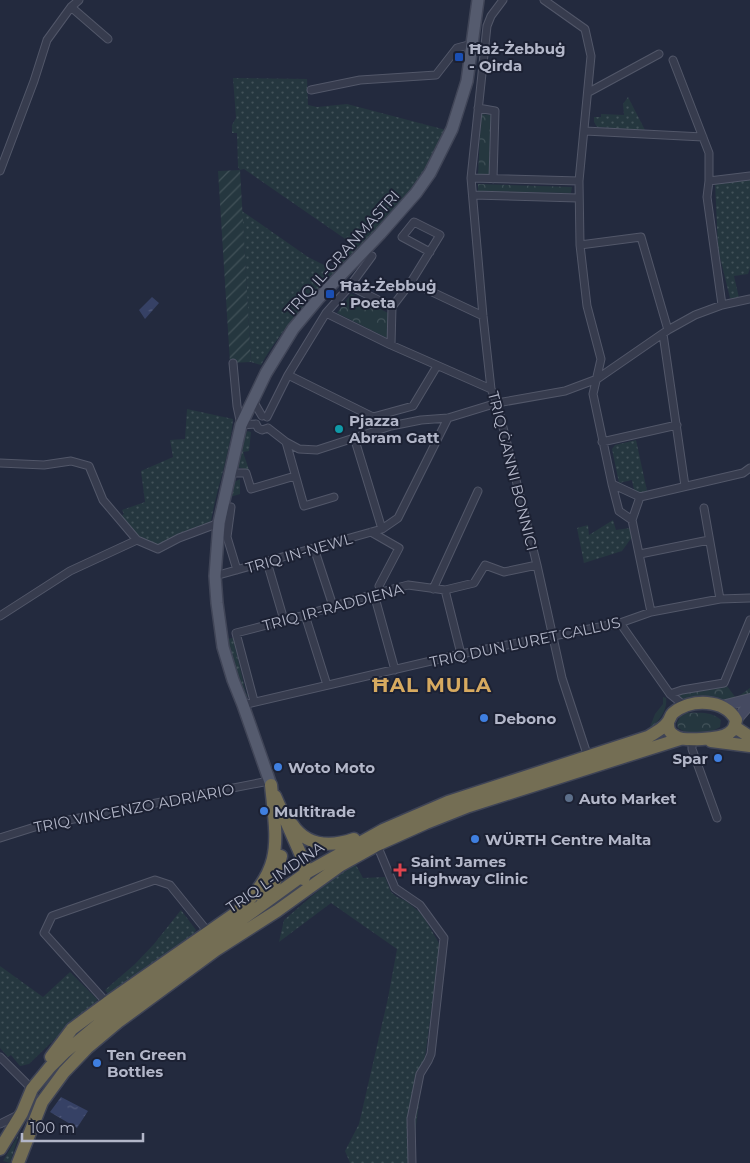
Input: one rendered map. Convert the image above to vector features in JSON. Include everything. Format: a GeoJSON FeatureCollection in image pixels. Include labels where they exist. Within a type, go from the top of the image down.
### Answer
{"type":"FeatureCollection","features":[{"type":"Feature","properties":{"kind":"highway","name":"TRIQ L-IMDINA"},"geometry":{"type":"LineString","coordinates":[[2,1142],[22,1113],[36,1085],[50,1067],[84,1035],[305,871],[383,830],[448,802],[648,737],[668,721],[672,714],[686,707],[702,703],[722,706]]}},
{"type":"Feature","properties":{"kind":"highway"},"geometry":{"type":"LineString","coordinates":[[722,706],[729,710],[736,723],[750,737]]}},
{"type":"Feature","properties":{"kind":"highway"},"geometry":{"type":"LineString","coordinates":[[668,721],[670,733],[686,741]]}},
{"type":"Feature","properties":{"kind":"highway"},"geometry":{"type":"LineString","coordinates":[[724,736],[736,723]]}},
{"type":"Feature","properties":{"kind":"highway","name":"TRIQ L-IMDINA"},"geometry":{"type":"LineString","coordinates":[[18,1163],[42,1102],[64,1072],[87,1048],[118,1022],[216,950],[340,865],[377,845],[469,806],[572,772],[664,745],[724,736],[750,745]]}},
{"type":"Feature","properties":{"kind":"highway","name":"TRIQ L-IMDINA"},"geometry":{"type":"LineString","coordinates":[[686,741],[711,741],[750,745]]}},
{"type":"Feature","properties":{"kind":"highway"},"geometry":{"type":"LineString","coordinates":[[270,783],[295,828],[311,841],[322,844],[338,844],[383,830]]}},
{"type":"Feature","properties":{"kind":"highway"},"geometry":{"type":"LineString","coordinates":[[216,950],[289,895],[300,884],[305,871],[296,841],[270,783]]}},
{"type":"Feature","properties":{"kind":"highway"},"geometry":{"type":"LineString","coordinates":[[254,909],[272,887],[280,865],[282,830],[270,783]]}},
{"type":"Feature","properties":{"kind":"highway"},"geometry":{"type":"LineString","coordinates":[[36,1085],[52,1054],[72,1029],[236,913],[252,898],[273,863],[276,836],[270,783]]}},
{"type":"Feature","properties":{"kind":"main road","name":"TRIQ IL-GRANMASTRI"},"geometry":{"type":"LineString","coordinates":[[270,783],[248,703],[232,680],[218,620],[215,576],[218,523],[241,425],[252,399],[280,350],[307,312],[380,234],[416,193],[430,173],[452,129],[467,82],[478,0]]}},
{"type":"Feature","properties":{"kind":"street"},"geometry":{"type":"LineString","coordinates":[[0,170],[48,40],[70,7],[79,0]]}},
{"type":"Feature","properties":{"kind":"street","name":"TRIQ ĠANNI BONNICI"},"geometry":{"type":"LineString","coordinates":[[503,0],[491,16],[488,26],[471,178],[491,388],[497,404],[537,565],[562,678],[588,757]]}},
{"type":"Feature","properties":{"kind":"street"},"geometry":{"type":"LineString","coordinates":[[544,0],[585,29],[592,56],[579,181],[580,245],[587,306],[601,359],[593,394],[602,442],[619,511],[632,520]]}},
{"type":"Feature","properties":{"kind":"street"},"geometry":{"type":"LineString","coordinates":[[70,7],[108,39]]}},
{"type":"Feature","properties":{"kind":"street"},"geometry":{"type":"LineString","coordinates":[[311,90],[360,80],[436,75],[457,48],[472,44]]}},
{"type":"Feature","properties":{"kind":"street"},"geometry":{"type":"LineString","coordinates":[[588,92],[659,54]]}},
{"type":"Feature","properties":{"kind":"street"},"geometry":{"type":"LineString","coordinates":[[673,60],[709,153],[707,197],[722,305]]}},
{"type":"Feature","properties":{"kind":"street"},"geometry":{"type":"LineString","coordinates":[[478,108],[495,111],[493,179]]}},
{"type":"Feature","properties":{"kind":"street"},"geometry":{"type":"LineString","coordinates":[[585,131],[703,136]]}},
{"type":"Feature","properties":{"kind":"street"},"geometry":{"type":"LineString","coordinates":[[709,181],[750,176]]}},
{"type":"Feature","properties":{"kind":"street"},"geometry":{"type":"LineString","coordinates":[[471,178],[579,181]]}},
{"type":"Feature","properties":{"kind":"street"},"geometry":{"type":"LineString","coordinates":[[472,195],[578,198]]}},
{"type":"Feature","properties":{"kind":"street"},"geometry":{"type":"LineString","coordinates":[[391,345],[392,307],[411,282],[425,258],[430,252],[440,235],[414,222],[402,237],[430,252]]}},
{"type":"Feature","properties":{"kind":"street"},"geometry":{"type":"LineString","coordinates":[[580,245],[641,237],[665,332],[685,486]]}},
{"type":"Feature","properties":{"kind":"street"},"geometry":{"type":"LineString","coordinates":[[256,424],[257,420],[264,417],[326,313],[350,286],[372,256]]}},
{"type":"Feature","properties":{"kind":"street"},"geometry":{"type":"LineString","coordinates":[[411,282],[483,316]]}},
{"type":"Feature","properties":{"kind":"street"},"geometry":{"type":"LineString","coordinates":[[350,286],[392,307]]}},
{"type":"Feature","properties":{"kind":"street"},"geometry":{"type":"LineString","coordinates":[[268,428],[299,449],[317,450],[391,426],[421,420],[448,418],[497,404],[565,391],[597,379],[665,332],[695,315],[722,305],[750,299]]}},
{"type":"Feature","properties":{"kind":"street"},"geometry":{"type":"LineString","coordinates":[[326,313],[437,366],[491,388]]}},
{"type":"Feature","properties":{"kind":"street"},"geometry":{"type":"LineString","coordinates":[[232,362],[241,425],[256,424]]}},
{"type":"Feature","properties":{"kind":"street"},"geometry":{"type":"LineString","coordinates":[[288,375],[373,418],[413,406],[437,366]]}},
{"type":"Feature","properties":{"kind":"street"},"geometry":{"type":"LineString","coordinates":[[252,399],[270,424],[268,428]]}},
{"type":"Feature","properties":{"kind":"street"},"geometry":{"type":"LineString","coordinates":[[354,437],[382,529],[398,518],[448,418]]}},
{"type":"Feature","properties":{"kind":"street"},"geometry":{"type":"LineString","coordinates":[[256,424],[260,430],[268,428]]}},
{"type":"Feature","properties":{"kind":"street"},"geometry":{"type":"LineString","coordinates":[[602,442],[677,425]]}},
{"type":"Feature","properties":{"kind":"street"},"geometry":{"type":"LineString","coordinates":[[286,442],[304,506],[334,497]]}},
{"type":"Feature","properties":{"kind":"street"},"geometry":{"type":"LineString","coordinates":[[0,463],[44,466],[71,461],[89,466],[103,500],[137,540],[158,549],[179,538],[218,523]]}},
{"type":"Feature","properties":{"kind":"street"},"geometry":{"type":"LineString","coordinates":[[612,484],[640,497],[743,473],[750,468]]}},
{"type":"Feature","properties":{"kind":"street"},"geometry":{"type":"LineString","coordinates":[[229,473],[246,473],[251,489],[295,476]]}},
{"type":"Feature","properties":{"kind":"street"},"geometry":{"type":"LineString","coordinates":[[433,589],[478,491]]}},
{"type":"Feature","properties":{"kind":"street"},"geometry":{"type":"LineString","coordinates":[[640,497],[632,520],[651,612]]}},
{"type":"Feature","properties":{"kind":"street"},"geometry":{"type":"LineString","coordinates":[[231,507],[227,537],[236,570]]}},
{"type":"Feature","properties":{"kind":"street"},"geometry":{"type":"LineString","coordinates":[[704,508],[720,599]]}},
{"type":"Feature","properties":{"kind":"street","name":"TRIQ IN-NEWL"},"geometry":{"type":"LineString","coordinates":[[215,576],[382,529]]}},
{"type":"Feature","properties":{"kind":"street"},"geometry":{"type":"LineString","coordinates":[[371,532],[399,548],[379,586]]}},
{"type":"Feature","properties":{"kind":"street"},"geometry":{"type":"LineString","coordinates":[[0,616],[70,571],[137,540]]}},
{"type":"Feature","properties":{"kind":"street"},"geometry":{"type":"LineString","coordinates":[[640,554],[709,540]]}},
{"type":"Feature","properties":{"kind":"street"},"geometry":{"type":"LineString","coordinates":[[314,548],[333,606]]}},
{"type":"Feature","properties":{"kind":"street"},"geometry":{"type":"LineString","coordinates":[[268,562],[284,620]]}},
{"type":"Feature","properties":{"kind":"street","name":"TRIQ IR-RADDIENA"},"geometry":{"type":"LineString","coordinates":[[248,703],[236,633],[408,585],[446,590],[474,583],[485,565],[504,572],[537,565]]}},
{"type":"Feature","properties":{"kind":"street"},"geometry":{"type":"LineString","coordinates":[[446,590],[462,654]]}},
{"type":"Feature","properties":{"kind":"street"},"geometry":{"type":"LineString","coordinates":[[374,594],[395,670]]}},
{"type":"Feature","properties":{"kind":"street","name":"TRIQ DUN LURET CALLUS"},"geometry":{"type":"LineString","coordinates":[[248,703],[462,654],[620,623],[651,612],[720,599],[750,598]]}},
{"type":"Feature","properties":{"kind":"street"},"geometry":{"type":"LineString","coordinates":[[305,615],[327,685]]}},
{"type":"Feature","properties":{"kind":"street"},"geometry":{"type":"LineString","coordinates":[[670,694],[682,690],[724,683],[750,620]]}},
{"type":"Feature","properties":{"kind":"street"},"geometry":{"type":"LineString","coordinates":[[620,623],[670,694],[686,707]]}},
{"type":"Feature","properties":{"kind":"street"},"geometry":{"type":"LineString","coordinates":[[668,721],[672,704],[670,694]]}},
{"type":"Feature","properties":{"kind":"street"},"geometry":{"type":"LineString","coordinates":[[722,706],[750,699]]}},
{"type":"Feature","properties":{"kind":"street"},"geometry":{"type":"LineString","coordinates":[[736,723],[750,704]]}},
{"type":"Feature","properties":{"kind":"street"},"geometry":{"type":"LineString","coordinates":[[686,741],[717,818]]}},
{"type":"Feature","properties":{"kind":"street","name":"TRIQ VINCENZO ADRIARIO"},"geometry":{"type":"LineString","coordinates":[[0,838],[38,826],[270,783]]}},
{"type":"Feature","properties":{"kind":"street"},"geometry":{"type":"LineString","coordinates":[[377,845],[395,888],[420,905],[444,938],[431,1054],[420,1074],[411,1119],[412,1163]]}},
{"type":"Feature","properties":{"kind":"street"},"geometry":{"type":"LineString","coordinates":[[107,1003],[44,933],[52,916],[154,880],[170,885],[208,932]]}},
{"type":"Feature","properties":{"kind":"street"},"geometry":{"type":"LineString","coordinates":[[0,1057],[36,1085]]}},
{"type":"Feature","properties":{"kind":"street"},"geometry":{"type":"LineString","coordinates":[[0,1124],[22,1113]]}},
{"type":"Feature","properties":{"kind":"green space"},"geometry":{"type":"Polygon","coordinates":[[[233,78],[307,79],[308,105],[317,107],[347,104],[446,130],[421,175],[406,196],[390,216],[305,305],[274,344],[261,365],[251,362],[242,211],[308,257],[330,268],[354,245],[244,169],[240,170],[238,167],[237,133],[232,133],[232,125],[236,118],[233,78]]]}},
{"type":"Feature","properties":{"kind":"green space"},"geometry":{"type":"Polygon","coordinates":[[[628,97],[645,130],[597,127],[594,117],[601,117],[601,114],[624,115],[623,104],[628,97]]]}},
{"type":"Feature","properties":{"kind":"green space"},"geometry":{"type":"Polygon","coordinates":[[[481,114],[493,115],[490,176],[478,175],[481,114]]]}},
{"type":"Feature","properties":{"kind":"green space"},"geometry":{"type":"Polygon","coordinates":[[[240,170],[251,362],[230,363],[218,171],[240,170]]]}},
{"type":"Feature","properties":{"kind":"green space"},"geometry":{"type":"Polygon","coordinates":[[[750,178],[750,268],[748,274],[734,276],[739,298],[730,298],[718,249],[715,182],[750,178]]]}},
{"type":"Feature","properties":{"kind":"green space"},"geometry":{"type":"Polygon","coordinates":[[[478,184],[572,187],[571,193],[478,191],[478,184]]]}},
{"type":"Feature","properties":{"kind":"green space"},"geometry":{"type":"Polygon","coordinates":[[[351,294],[388,313],[387,338],[337,313],[351,294]]]}},
{"type":"Feature","properties":{"kind":"green space"},"geometry":{"type":"Polygon","coordinates":[[[187,409],[233,419],[226,458],[211,521],[196,531],[156,545],[139,537],[120,517],[124,514],[122,510],[145,502],[141,471],[173,457],[170,440],[185,439],[187,409]]]}},
{"type":"Feature","properties":{"kind":"green space"},"geometry":{"type":"Polygon","coordinates":[[[247,431],[251,432],[249,451],[243,452],[249,470],[237,467],[236,464],[247,431]]]}},
{"type":"Feature","properties":{"kind":"green space"},"geometry":{"type":"Polygon","coordinates":[[[636,440],[647,491],[640,493],[634,490],[632,480],[619,483],[612,449],[615,445],[636,440]]]}},
{"type":"Feature","properties":{"kind":"green space"},"geometry":{"type":"Polygon","coordinates":[[[240,479],[240,494],[230,497],[234,482],[240,479]]]}},
{"type":"Feature","properties":{"kind":"green space"},"geometry":{"type":"Polygon","coordinates":[[[613,520],[616,530],[630,528],[632,537],[622,551],[584,563],[577,528],[588,525],[589,535],[613,520]]]}},
{"type":"Feature","properties":{"kind":"green space"},"geometry":{"type":"Polygon","coordinates":[[[233,638],[248,695],[246,699],[243,697],[227,639],[233,638]]]}},
{"type":"Feature","properties":{"kind":"green space"},"geometry":{"type":"Polygon","coordinates":[[[727,686],[736,698],[750,688],[750,695],[738,702],[703,698],[684,700],[680,698],[680,695],[683,693],[727,686]]]}},
{"type":"Feature","properties":{"kind":"green space"},"geometry":{"type":"Polygon","coordinates":[[[663,697],[666,698],[664,710],[651,728],[655,714],[663,704],[663,697]]]}},
{"type":"Feature","properties":{"kind":"green space"},"geometry":{"type":"Polygon","coordinates":[[[687,713],[713,715],[721,720],[720,727],[711,732],[687,733],[678,728],[677,723],[680,717],[687,713]]]}},
{"type":"Feature","properties":{"kind":"green space"},"geometry":{"type":"Polygon","coordinates":[[[355,863],[363,878],[385,877],[391,892],[422,914],[440,945],[411,1163],[350,1163],[345,1151],[359,1124],[388,998],[397,949],[331,903],[279,942],[284,920],[341,871],[355,863]]]}},
{"type":"Feature","properties":{"kind":"green space"},"geometry":{"type":"Polygon","coordinates":[[[181,910],[196,930],[194,935],[113,994],[108,994],[105,990],[135,964],[154,944],[181,910]]]}},
{"type":"Feature","properties":{"kind":"green space"},"geometry":{"type":"Polygon","coordinates":[[[0,966],[43,997],[70,972],[97,999],[96,1005],[57,1037],[29,1064],[20,1066],[11,1055],[8,1057],[0,1048],[0,966]]]}},
{"type":"Feature","properties":{"kind":"green space"},"geometry":{"type":"Polygon","coordinates":[[[19,1134],[10,1163],[3,1161],[19,1134]]]}},
{"type":"Feature","properties":{"kind":"water"},"geometry":{"type":"Polygon","coordinates":[[[152,297],[159,303],[145,319],[139,310],[152,297]]]}},
{"type":"Feature","properties":{"kind":"water"},"geometry":{"type":"Polygon","coordinates":[[[61,1097],[88,1111],[77,1128],[50,1112],[61,1097]]]}},
{"type":"Feature","properties":{"kind":"place","name":"Ħaż-Żebbuġ - Qirda"},"geometry":{"type":"Point","coordinates":[459,57]}},
{"type":"Feature","properties":{"kind":"place","name":"Ħaż-Żebbuġ - Poeta"},"geometry":{"type":"Point","coordinates":[330,294]}},
{"type":"Feature","properties":{"kind":"place","name":"Pjazza Abram Gatt"},"geometry":{"type":"Point","coordinates":[339,429]}},
{"type":"Feature","properties":{"kind":"place","name":"Debono"},"geometry":{"type":"Point","coordinates":[484,718]}},
{"type":"Feature","properties":{"kind":"place","name":"Spar"},"geometry":{"type":"Point","coordinates":[718,758]}},
{"type":"Feature","properties":{"kind":"place","name":"Woto Moto"},"geometry":{"type":"Point","coordinates":[278,767]}},
{"type":"Feature","properties":{"kind":"place","name":"Auto Market"},"geometry":{"type":"Point","coordinates":[569,798]}},
{"type":"Feature","properties":{"kind":"place","name":"Multitrade"},"geometry":{"type":"Point","coordinates":[264,811]}},
{"type":"Feature","properties":{"kind":"place","name":"WÜRTH Centre Malta"},"geometry":{"type":"Point","coordinates":[475,839]}},
{"type":"Feature","properties":{"kind":"place","name":"Saint James Highway Clinic"},"geometry":{"type":"Point","coordinates":[400,870]}},
{"type":"Feature","properties":{"kind":"place","name":"Ten Green Bottles"},"geometry":{"type":"Point","coordinates":[97,1063]}},
{"type":"Feature","properties":{"kind":"district","name":"ĦAL MULA"},"geometry":{"type":"Point","coordinates":[432,685]}}]}
